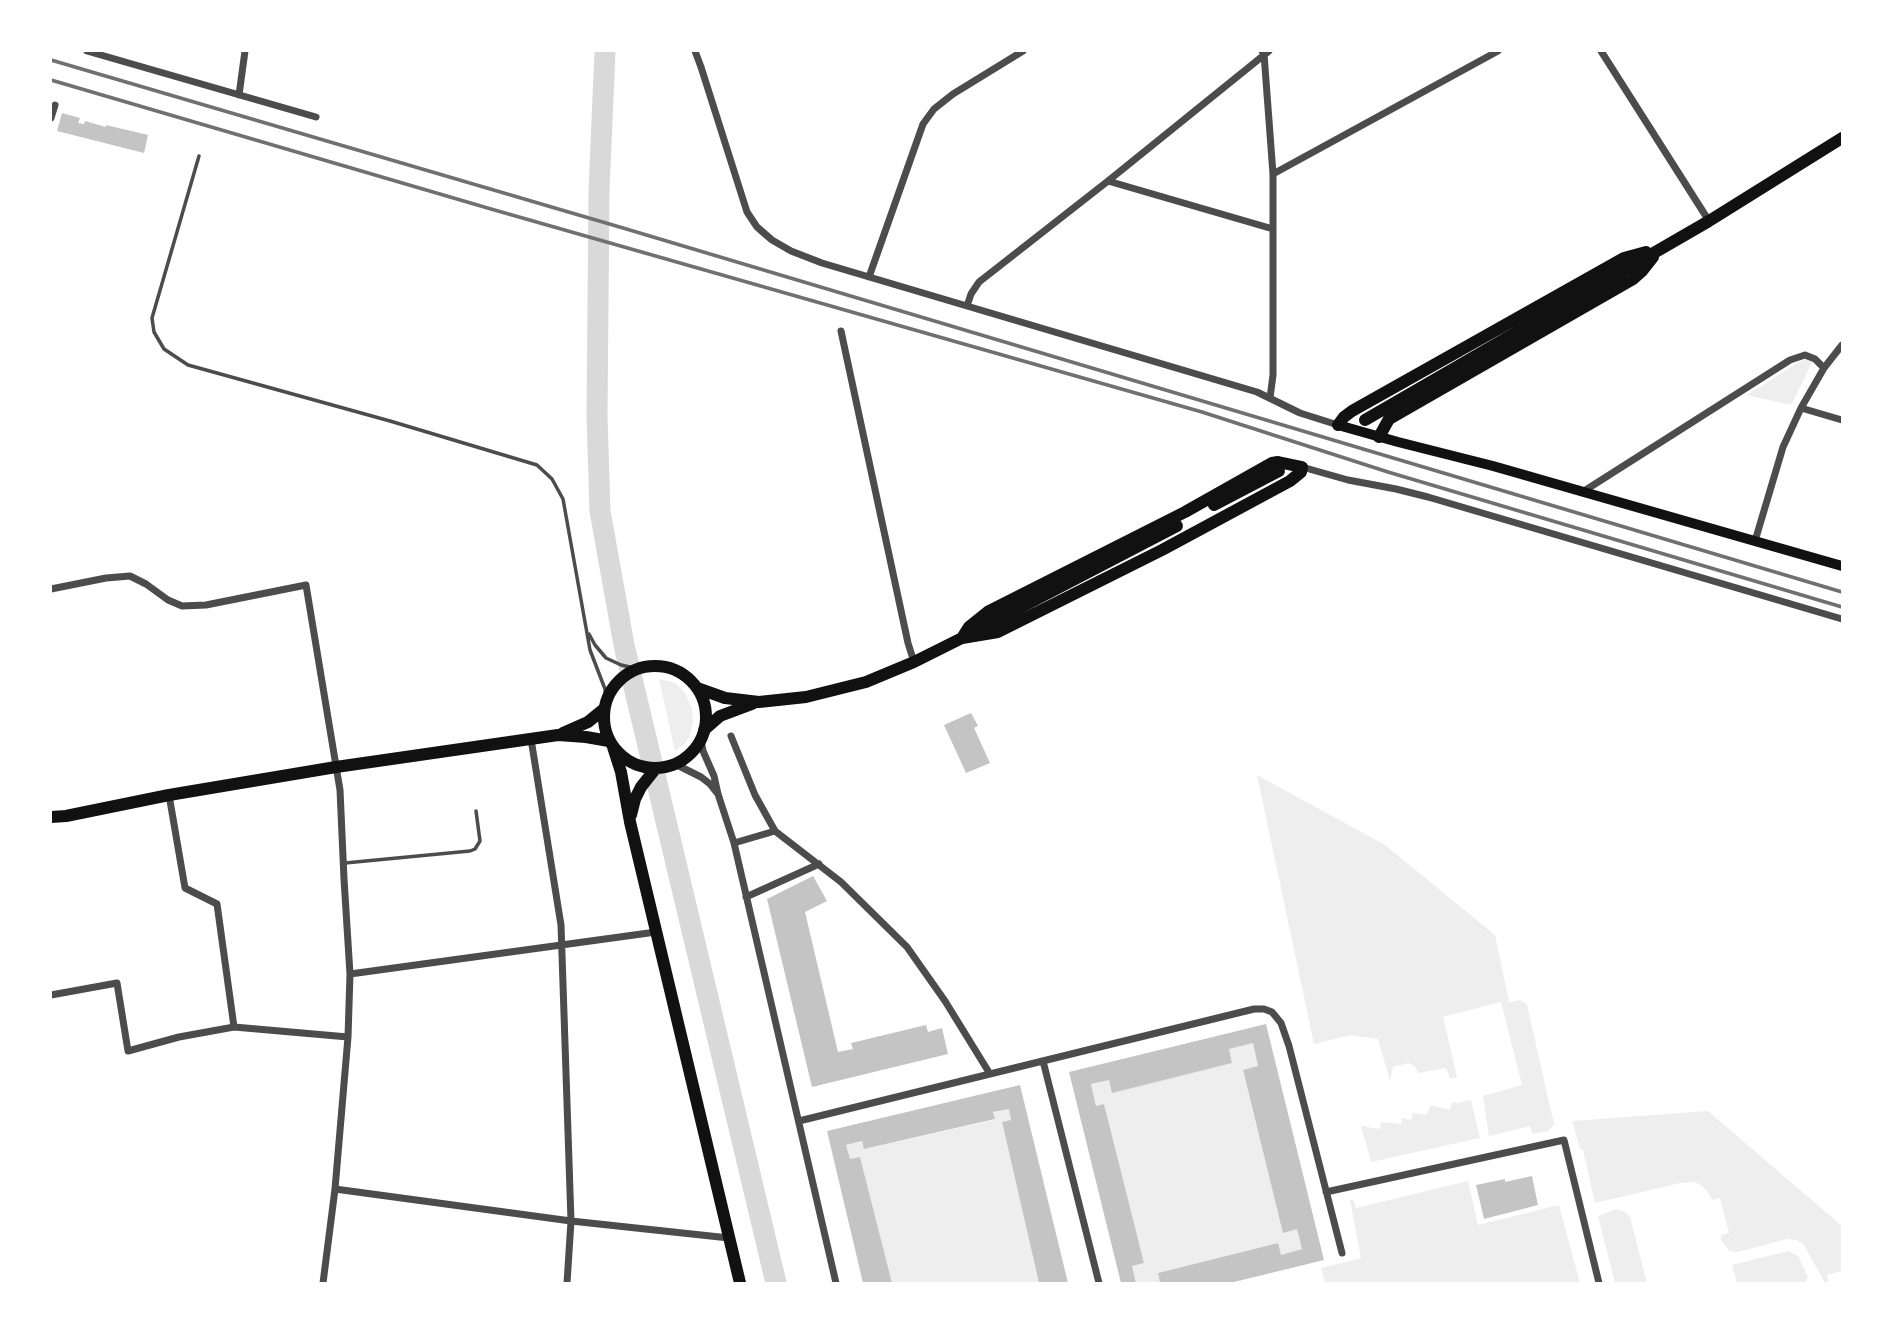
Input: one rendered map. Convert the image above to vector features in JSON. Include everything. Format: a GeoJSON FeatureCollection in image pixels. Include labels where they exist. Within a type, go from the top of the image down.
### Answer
{"type":"FeatureCollection","features":[{"type":"Feature","properties":{"kind":"main road"},"geometry":{"type":"LineString","coordinates":[[1365,420],[1709,221],[1842,138]]}},
{"type":"Feature","properties":{"kind":"main road"},"geometry":{"type":"LineString","coordinates":[[1657,251],[1624,258],[1352,411],[1344,416],[1338,425],[1584,491],[1842,566]]}},
{"type":"Feature","properties":{"kind":"main road"},"geometry":{"type":"LineString","coordinates":[[1379,437],[1389,419],[1633,279],[1657,251]]}},
{"type":"Feature","properties":{"kind":"main road"},"geometry":{"type":"LineString","coordinates":[[1272,463],[1302,467],[1301,472],[1290,481],[1151,556],[998,632],[962,638],[968,627],[989,611],[1185,512],[1272,463]]}},
{"type":"Feature","properties":{"kind":"main road"},"geometry":{"type":"LineString","coordinates":[[558,735],[587,722],[605,705],[618,682],[626,675],[643,668],[667,668],[680,673],[697,688],[725,698],[759,702],[806,697],[866,682],[962,638],[1279,471]]}},
{"type":"Feature","properties":{"kind":"main road"},"geometry":{"type":"LineString","coordinates":[[697,688],[705,708],[703,735]]}},
{"type":"Feature","properties":{"kind":"main road"},"geometry":{"type":"LineString","coordinates":[[630,822],[632,808],[641,787],[666,766],[693,751],[720,716],[759,702]]}},
{"type":"Feature","properties":{"kind":"main road"},"geometry":{"type":"LineString","coordinates":[[605,705],[604,721],[621,772],[630,822],[740,1283]]}},
{"type":"Feature","properties":{"kind":"main road"},"geometry":{"type":"LineString","coordinates":[[51,820],[169,795],[336,767],[558,735],[586,737],[611,744],[624,758],[636,765],[666,766]]}},
{"type":"Feature","properties":{"kind":"street"},"geometry":{"type":"LineString","coordinates":[[90,51],[316,117]]}},
{"type":"Feature","properties":{"kind":"street"},"geometry":{"type":"LineString","coordinates":[[239,95],[245,51]]}},
{"type":"Feature","properties":{"kind":"street"},"geometry":{"type":"LineString","coordinates":[[695,51],[747,212],[757,227],[772,240],[791,251],[869,277],[1257,392],[1300,413],[1338,425]]}},
{"type":"Feature","properties":{"kind":"street"},"geometry":{"type":"LineString","coordinates":[[869,277],[923,124],[934,109],[953,94],[1023,51]]}},
{"type":"Feature","properties":{"kind":"street"},"geometry":{"type":"LineString","coordinates":[[1273,174],[1498,51]]}},
{"type":"Feature","properties":{"kind":"street"},"geometry":{"type":"LineString","coordinates":[[1601,51],[1709,221]]}},
{"type":"Feature","properties":{"kind":"street"},"geometry":{"type":"LineString","coordinates":[[967,306],[979,282],[1108,181],[1265,52]]}},
{"type":"Feature","properties":{"kind":"street"},"geometry":{"type":"LineString","coordinates":[[1265,52],[1273,174],[1273,375],[1270,398]]}},
{"type":"Feature","properties":{"kind":"street"},"geometry":{"type":"LineString","coordinates":[[51,118],[55,105]]}},
{"type":"Feature","properties":{"kind":"street"},"geometry":{"type":"LineString","coordinates":[[1108,181],[1273,229]]}},
{"type":"Feature","properties":{"kind":"street"},"geometry":{"type":"LineString","coordinates":[[841,331],[914,662]]}},
{"type":"Feature","properties":{"kind":"street"},"geometry":{"type":"LineString","coordinates":[[1755,541],[1783,447],[1824,368],[1842,345]]}},
{"type":"Feature","properties":{"kind":"street"},"geometry":{"type":"LineString","coordinates":[[1584,491],[1790,360],[1805,355],[1815,359],[1824,368]]}},
{"type":"Feature","properties":{"kind":"street"},"geometry":{"type":"LineString","coordinates":[[1801,408],[1842,420]]}},
{"type":"Feature","properties":{"kind":"street"},"geometry":{"type":"LineString","coordinates":[[1302,467],[1428,497],[1842,619]]}},
{"type":"Feature","properties":{"kind":"street"},"geometry":{"type":"LineString","coordinates":[[51,589],[130,576],[182,606],[306,585],[340,790],[350,974],[348,1037],[335,1189],[323,1283]]}},
{"type":"Feature","properties":{"kind":"street"},"geometry":{"type":"LineString","coordinates":[[703,735],[703,751],[715,776],[734,843],[836,1283]]}},
{"type":"Feature","properties":{"kind":"street"},"geometry":{"type":"LineString","coordinates":[[731,736],[755,795],[775,831],[856,895],[907,947],[990,1074]]}},
{"type":"Feature","properties":{"kind":"street"},"geometry":{"type":"LineString","coordinates":[[531,739],[562,946],[571,1221],[568,1283]]}},
{"type":"Feature","properties":{"kind":"street"},"geometry":{"type":"LineString","coordinates":[[666,766],[701,777],[718,794]]}},
{"type":"Feature","properties":{"kind":"street"},"geometry":{"type":"LineString","coordinates":[[169,795],[185,888],[217,904],[234,1027]]}},
{"type":"Feature","properties":{"kind":"street"},"geometry":{"type":"LineString","coordinates":[[734,843],[775,831]]}},
{"type":"Feature","properties":{"kind":"street"},"geometry":{"type":"LineString","coordinates":[[746,897],[819,864]]}},
{"type":"Feature","properties":{"kind":"street"},"geometry":{"type":"LineString","coordinates":[[350,974],[656,932]]}},
{"type":"Feature","properties":{"kind":"street"},"geometry":{"type":"LineString","coordinates":[[51,996],[117,983],[128,1051],[179,1037],[234,1027],[348,1037]]}},
{"type":"Feature","properties":{"kind":"street"},"geometry":{"type":"LineString","coordinates":[[799,1121],[1254,1009],[1264,1009],[1272,1012],[1281,1023],[1289,1046],[1342,1253]]}},
{"type":"Feature","properties":{"kind":"street"},"geometry":{"type":"LineString","coordinates":[[1043,1061],[1099,1283]]}},
{"type":"Feature","properties":{"kind":"street"},"geometry":{"type":"LineString","coordinates":[[1326,1192],[1564,1140],[1599,1283]]}},
{"type":"Feature","properties":{"kind":"street"},"geometry":{"type":"LineString","coordinates":[[335,1189],[571,1221],[729,1238]]}},
{"type":"Feature","properties":{"kind":"lane"},"geometry":{"type":"LineString","coordinates":[[199,156],[152,318],[154,332],[164,349],[188,365],[537,465],[552,479],[563,499],[590,650],[605,689],[605,705]]}},
{"type":"Feature","properties":{"kind":"lane"},"geometry":{"type":"LineString","coordinates":[[588,631],[601,653],[613,662],[643,668]]}},
{"type":"Feature","properties":{"kind":"lane"},"geometry":{"type":"LineString","coordinates":[[343,863],[470,851],[475,849],[480,841],[477,811]]}},
{"type":"Feature","properties":{"kind":"shaded area"},"geometry":{"type":"Polygon","coordinates":[[[1807,359],[1812,363],[1791,405],[1747,395],[1799,362],[1807,359]]]}},
{"type":"Feature","properties":{"kind":"shaded area"},"geometry":{"type":"Polygon","coordinates":[[[659,679],[676,683],[685,693],[692,709],[690,735],[685,744],[675,751],[659,679]]]}},
{"type":"Feature","properties":{"kind":"shaded area"},"geometry":{"type":"Polygon","coordinates":[[[1257,775],[1385,845],[1495,935],[1509,1002],[1520,1000],[1527,1005],[1554,1124],[1548,1131],[1532,1134],[1530,1126],[1489,1136],[1483,1096],[1522,1085],[1501,1002],[1443,1017],[1457,1077],[1450,1079],[1446,1068],[1419,1073],[1409,1063],[1393,1067],[1390,1081],[1378,1039],[1351,1035],[1314,1044],[1257,775]]]}},
{"type":"Feature","properties":{"kind":"shaded area"},"geometry":{"type":"Polygon","coordinates":[[[1253,1043],[1258,1066],[1243,1071],[1283,1232],[1297,1229],[1302,1249],[1281,1255],[1277,1243],[1158,1273],[1160,1283],[1136,1283],[1132,1266],[1144,1263],[1104,1104],[1096,1106],[1091,1084],[1109,1080],[1113,1092],[1232,1063],[1229,1049],[1253,1043]]]}},
{"type":"Feature","properties":{"kind":"shaded area"},"geometry":{"type":"Polygon","coordinates":[[[1471,1100],[1480,1138],[1371,1162],[1361,1126],[1380,1129],[1381,1122],[1401,1124],[1402,1118],[1411,1120],[1413,1113],[1427,1115],[1430,1105],[1450,1110],[1452,1102],[1471,1100]]]}},
{"type":"Feature","properties":{"kind":"shaded area"},"geometry":{"type":"Polygon","coordinates":[[[1009,1109],[1011,1120],[1002,1123],[1039,1283],[892,1283],[860,1157],[850,1159],[846,1145],[862,1141],[865,1149],[994,1120],[993,1112],[1009,1109]]]}},
{"type":"Feature","properties":{"kind":"shaded area"},"geometry":{"type":"Polygon","coordinates":[[[1708,1111],[1842,1226],[1842,1271],[1827,1275],[1829,1283],[1825,1283],[1804,1245],[1797,1240],[1787,1239],[1736,1252],[1729,1251],[1721,1240],[1721,1235],[1729,1233],[1720,1198],[1712,1200],[1701,1185],[1695,1182],[1680,1183],[1595,1203],[1583,1150],[1580,1149],[1572,1121],[1708,1111]]]}},
{"type":"Feature","properties":{"kind":"shaded area"},"geometry":{"type":"Polygon","coordinates":[[[1468,1181],[1478,1225],[1559,1205],[1580,1283],[1325,1283],[1321,1268],[1361,1258],[1350,1200],[1353,1199],[1356,1208],[1468,1181]]]}},
{"type":"Feature","properties":{"kind":"shaded area"},"geometry":{"type":"Polygon","coordinates":[[[1617,1209],[1630,1217],[1647,1283],[1615,1283],[1598,1216],[1617,1209]]]}},
{"type":"Feature","properties":{"kind":"shaded area"},"geometry":{"type":"Polygon","coordinates":[[[1788,1251],[1798,1256],[1808,1277],[1805,1283],[1737,1283],[1732,1265],[1788,1251]]]}},
{"type":"Feature","properties":{"kind":"building"},"geometry":{"type":"Polygon","coordinates":[[[62,113],[80,118],[78,123],[84,124],[85,121],[148,135],[144,153],[57,131],[62,113]]]}},
{"type":"Feature","properties":{"kind":"building"},"geometry":{"type":"Polygon","coordinates":[[[971,713],[978,726],[974,728],[990,763],[966,773],[944,725],[971,713]]]}},
{"type":"Feature","properties":{"kind":"building"},"geometry":{"type":"Polygon","coordinates":[[[813,876],[827,901],[805,912],[838,1052],[853,1049],[851,1043],[926,1025],[928,1032],[942,1028],[948,1054],[812,1087],[767,899],[813,876]]]}},
{"type":"Feature","properties":{"kind":"building"},"geometry":{"type":"Polygon","coordinates":[[[1266,1024],[1324,1260],[1230,1283],[1160,1283],[1158,1273],[1278,1243],[1281,1255],[1302,1249],[1297,1229],[1283,1233],[1243,1070],[1258,1066],[1253,1043],[1229,1049],[1232,1063],[1112,1093],[1109,1080],[1091,1084],[1096,1106],[1104,1104],[1144,1263],[1132,1266],[1136,1283],[1121,1283],[1069,1072],[1266,1024]]]}},
{"type":"Feature","properties":{"kind":"building"},"geometry":{"type":"Polygon","coordinates":[[[1020,1085],[1068,1283],[1039,1283],[1002,1122],[1011,1120],[1009,1109],[993,1112],[995,1119],[864,1149],[862,1141],[846,1145],[850,1159],[860,1157],[892,1283],[863,1283],[827,1131],[1020,1085]]]}},
{"type":"Feature","properties":{"kind":"building"},"geometry":{"type":"Polygon","coordinates":[[[1532,1176],[1538,1205],[1484,1219],[1476,1185],[1532,1176]]]}},
{"type":"Feature","properties":{"kind":"waterway"},"geometry":{"type":"LineString","coordinates":[[605,51],[599,191],[597,416],[600,511],[624,645],[776,1283]]}},
{"type":"Feature","properties":{"kind":"railway"},"geometry":{"type":"LineString","coordinates":[[51,60],[1842,592]]}},
{"type":"Feature","properties":{"kind":"railway"},"geometry":{"type":"LineString","coordinates":[[51,80],[1202,412],[1388,472],[1842,607]]}}]}
